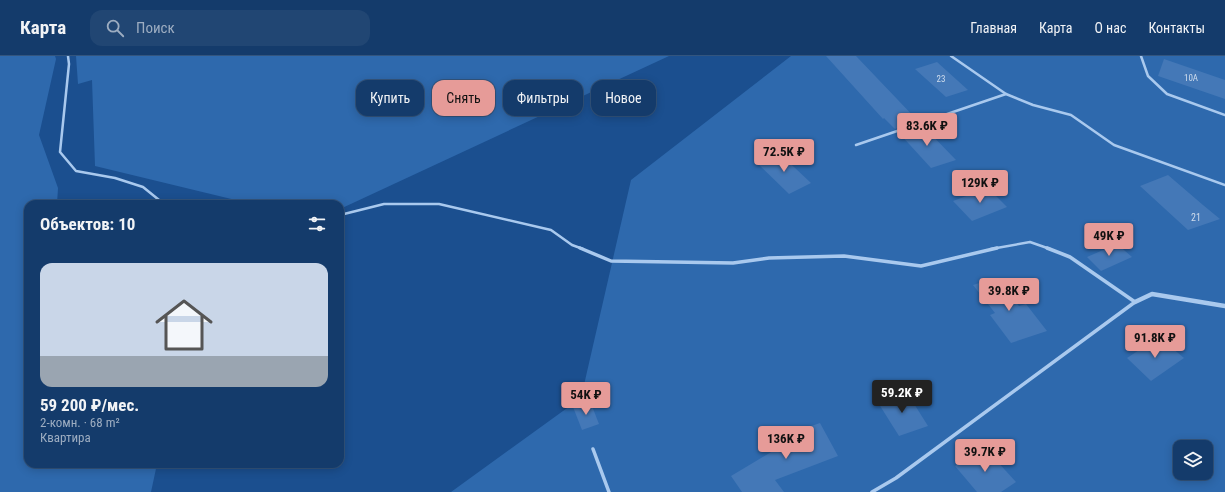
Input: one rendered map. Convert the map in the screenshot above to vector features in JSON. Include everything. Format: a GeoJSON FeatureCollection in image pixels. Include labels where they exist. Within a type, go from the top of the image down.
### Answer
{"type":"FeatureCollection","features":[{"type":"Feature","properties":{"kind":"street"},"geometry":{"type":"LineString","coordinates":[[1135,302],[1152,294],[1225,306]]}},
{"type":"Feature","properties":{"kind":"lane"},"geometry":{"type":"LineString","coordinates":[[68,56],[69,64],[60,152],[76,171],[115,178],[143,187],[159,200]]}},
{"type":"Feature","properties":{"kind":"lane"},"geometry":{"type":"LineString","coordinates":[[951,56],[1006,94],[1033,105],[1071,114],[1114,145],[1225,185]]}},
{"type":"Feature","properties":{"kind":"lane"},"geometry":{"type":"LineString","coordinates":[[1141,56],[1148,76],[1167,94],[1225,115]]}},
{"type":"Feature","properties":{"kind":"lane"},"geometry":{"type":"LineString","coordinates":[[856,145],[1006,94]]}},
{"type":"Feature","properties":{"kind":"lane"},"geometry":{"type":"LineString","coordinates":[[344,214],[384,204],[439,204],[551,230],[572,245],[611,261],[733,263],[769,258],[844,256],[921,266],[978,252],[1030,242],[1070,257],[1135,302],[896,478],[872,492]]}},
{"type":"Feature","properties":{"kind":"lane"},"geometry":{"type":"LineString","coordinates":[[593,450],[608,492]]}},
{"type":"Feature","properties":{"kind":"shaded area"},"geometry":{"type":"Polygon","coordinates":[[[0,56],[55,56],[56,59],[39,135],[58,188],[57,200],[24,200],[24,468],[156,468],[151,492],[0,492],[0,56]]]}},
{"type":"Feature","properties":{"kind":"shaded area"},"geometry":{"type":"Polygon","coordinates":[[[76,56],[669,56],[617,80],[591,80],[591,92],[583,96],[583,80],[503,80],[503,116],[540,116],[344,207],[344,200],[235,200],[95,166],[92,80],[78,84],[76,56]]]}},
{"type":"Feature","properties":{"kind":"shaded area"},"geometry":{"type":"Polygon","coordinates":[[[791,56],[1225,56],[1225,492],[451,492],[581,398],[631,180],[791,56]]]}},
{"type":"Feature","properties":{"kind":"building"},"geometry":{"type":"Polygon","coordinates":[[[826,56],[856,56],[918,121],[895,129],[884,118],[883,119],[826,56]]]}},
{"type":"Feature","properties":{"kind":"building"},"geometry":{"type":"Polygon","coordinates":[[[1164,59],[1225,80],[1225,99],[1158,76],[1164,59]]]}},
{"type":"Feature","properties":{"kind":"building"},"geometry":{"type":"Polygon","coordinates":[[[937,62],[968,90],[946,97],[915,69],[937,62]]]}},
{"type":"Feature","properties":{"kind":"building"},"geometry":{"type":"Polygon","coordinates":[[[922,125],[956,160],[931,168],[899,133],[922,125]]]}},
{"type":"Feature","properties":{"kind":"building"},"geometry":{"type":"Polygon","coordinates":[[[778,152],[811,183],[789,194],[757,163],[778,152]]]}},
{"type":"Feature","properties":{"kind":"building"},"geometry":{"type":"Polygon","coordinates":[[[1168,175],[1220,219],[1188,230],[1140,186],[1168,175]]]}},
{"type":"Feature","properties":{"kind":"building"},"geometry":{"type":"Polygon","coordinates":[[[988,188],[1007,207],[972,221],[953,201],[988,188]]]}},
{"type":"Feature","properties":{"kind":"building"},"geometry":{"type":"Polygon","coordinates":[[[1117,244],[1132,257],[1101,271],[1087,257],[1117,244]]]}},
{"type":"Feature","properties":{"kind":"building"},"geometry":{"type":"Polygon","coordinates":[[[995,278],[1019,306],[1026,304],[1047,331],[1011,343],[990,315],[995,313],[973,285],[995,278]]]}},
{"type":"Feature","properties":{"kind":"building"},"geometry":{"type":"Polygon","coordinates":[[[1159,337],[1184,358],[1151,381],[1127,358],[1159,337]]]}},
{"type":"Feature","properties":{"kind":"building"},"geometry":{"type":"Polygon","coordinates":[[[906,391],[928,426],[899,436],[877,401],[906,391]]]}},
{"type":"Feature","properties":{"kind":"building"},"geometry":{"type":"Polygon","coordinates":[[[590,401],[599,424],[582,430],[573,407],[590,401]]]}},
{"type":"Feature","properties":{"kind":"building"},"geometry":{"type":"Polygon","coordinates":[[[820,423],[838,456],[775,480],[784,492],[742,492],[731,476],[783,445],[779,437],[820,423]]]}},
{"type":"Feature","properties":{"kind":"building"},"geometry":{"type":"Polygon","coordinates":[[[984,447],[1016,482],[1001,492],[977,492],[955,466],[984,447]]]}}]}
